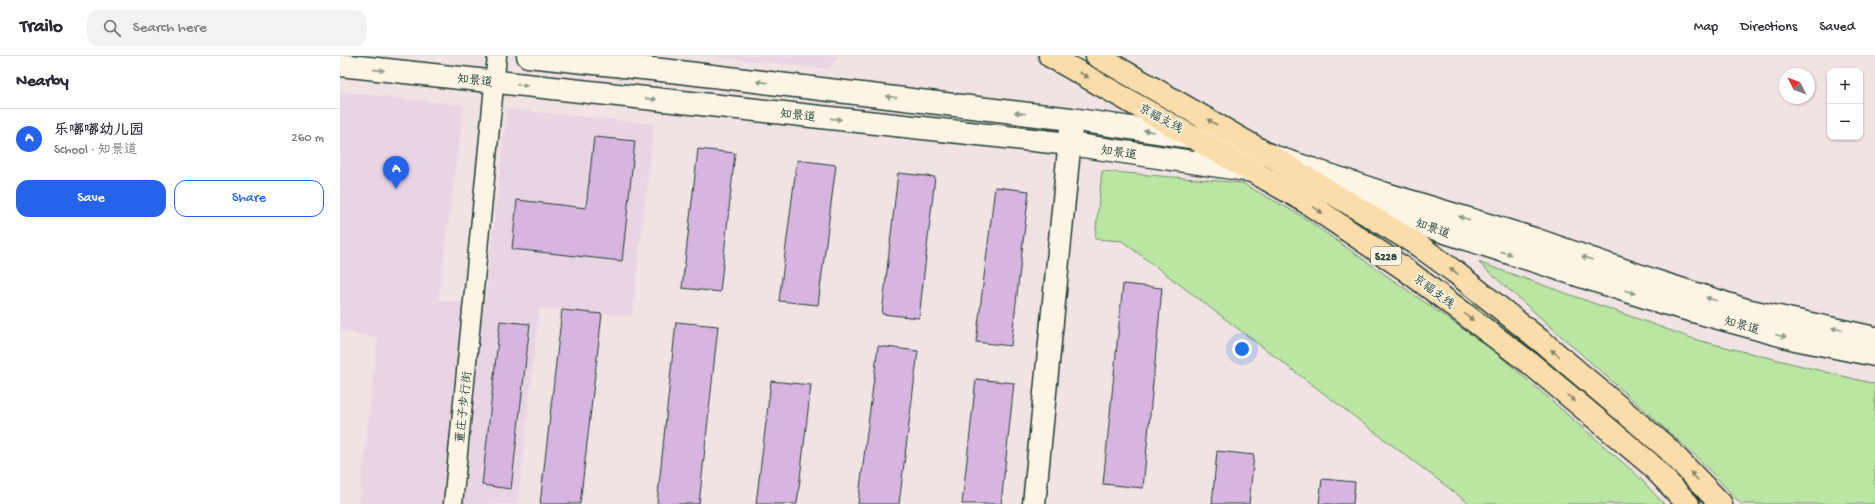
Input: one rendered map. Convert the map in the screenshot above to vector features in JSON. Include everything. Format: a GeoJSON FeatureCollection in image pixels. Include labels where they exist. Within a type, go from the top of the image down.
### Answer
{"type":"FeatureCollection","features":[{"type":"Feature","properties":{"kind":"main road","name":"知景道"},"geometry":{"type":"LineString","coordinates":[[528,56],[679,72],[1071,119],[1197,138],[1269,155],[1386,194],[1534,239],[1655,282],[1746,310],[1875,338]]}},
{"type":"Feature","properties":{"kind":"main road","name":"京福支线"},"geometry":{"type":"LineString","coordinates":[[1050,56],[1197,138],[1303,200],[1406,270],[1525,359],[1650,464],[1688,504]]}},
{"type":"Feature","properties":{"kind":"main road","name":"京福支线"},"geometry":{"type":"LineString","coordinates":[[1097,56],[1339,197],[1418,246],[1455,272],[1546,345],[1666,447],[1721,504]]}},
{"type":"Feature","properties":{"kind":"main road","name":"知景道"},"geometry":{"type":"LineString","coordinates":[[340,66],[1070,144],[1255,172],[1339,197],[1664,303],[1796,339],[1875,356]]}},
{"type":"Feature","properties":{"kind":"main road"},"geometry":{"type":"LineString","coordinates":[[1034,504],[1070,144],[1071,119]]}},
{"type":"Feature","properties":{"kind":"street","name":"董庄子步行街"},"geometry":{"type":"LineString","coordinates":[[453,504],[497,56]]}},
{"type":"Feature","properties":{"kind":"shaded area"},"geometry":{"type":"Polygon","coordinates":[[[708,56],[839,56],[827,69],[708,56]]]}},
{"type":"Feature","properties":{"kind":"shaded area"},"geometry":{"type":"Polygon","coordinates":[[[340,92],[464,105],[438,300],[485,304],[507,109],[654,124],[632,316],[539,308],[518,504],[359,504],[378,338],[340,330],[340,92]]]}},
{"type":"Feature","properties":{"kind":"green space"},"geometry":{"type":"Polygon","coordinates":[[[1102,171],[1242,183],[1300,215],[1493,350],[1636,474],[1664,504],[1470,504],[1122,241],[1095,239],[1102,171]]]}},
{"type":"Feature","properties":{"kind":"green space"},"geometry":{"type":"Polygon","coordinates":[[[1478,262],[1697,340],[1875,384],[1875,504],[1741,504],[1698,458],[1478,262]]]}},
{"type":"Feature","properties":{"kind":"building"},"geometry":{"type":"Polygon","coordinates":[[[594,137],[635,141],[622,261],[512,249],[517,200],[586,208],[594,137]]]}},
{"type":"Feature","properties":{"kind":"building"},"geometry":{"type":"Polygon","coordinates":[[[698,149],[735,153],[720,292],[682,288],[698,149]]]}},
{"type":"Feature","properties":{"kind":"building"},"geometry":{"type":"Polygon","coordinates":[[[797,160],[836,165],[818,305],[779,301],[797,160]]]}},
{"type":"Feature","properties":{"kind":"building"},"geometry":{"type":"Polygon","coordinates":[[[898,173],[935,177],[919,318],[882,314],[898,173]]]}},
{"type":"Feature","properties":{"kind":"building"},"geometry":{"type":"Polygon","coordinates":[[[995,187],[1029,191],[1011,346],[976,342],[995,187]]]}},
{"type":"Feature","properties":{"kind":"building"},"geometry":{"type":"Polygon","coordinates":[[[1123,284],[1162,288],[1143,488],[1103,484],[1123,284]]]}},
{"type":"Feature","properties":{"kind":"building"},"geometry":{"type":"Polygon","coordinates":[[[562,310],[602,314],[580,504],[540,504],[562,310]]]}},
{"type":"Feature","properties":{"kind":"building"},"geometry":{"type":"Polygon","coordinates":[[[500,321],[530,324],[511,489],[482,485],[500,321]]]}},
{"type":"Feature","properties":{"kind":"building"},"geometry":{"type":"Polygon","coordinates":[[[676,322],[718,326],[699,504],[657,504],[676,322]]]}},
{"type":"Feature","properties":{"kind":"building"},"geometry":{"type":"Polygon","coordinates":[[[878,346],[918,351],[899,504],[858,504],[878,346]]]}},
{"type":"Feature","properties":{"kind":"building"},"geometry":{"type":"Polygon","coordinates":[[[976,379],[1014,383],[1001,504],[962,504],[976,379]]]}},
{"type":"Feature","properties":{"kind":"building"},"geometry":{"type":"Polygon","coordinates":[[[771,381],[811,385],[797,504],[756,504],[771,381]]]}},
{"type":"Feature","properties":{"kind":"building"},"geometry":{"type":"Polygon","coordinates":[[[1217,451],[1254,455],[1249,504],[1212,504],[1217,451]]]}},
{"type":"Feature","properties":{"kind":"building"},"geometry":{"type":"Polygon","coordinates":[[[1322,479],[1355,482],[1353,504],[1319,504],[1322,479]]]}},
{"type":"Feature","properties":{"kind":"place","name":"乐嘟嘟幼儿园"},"geometry":{"type":"Point","coordinates":[396,189]}}]}
